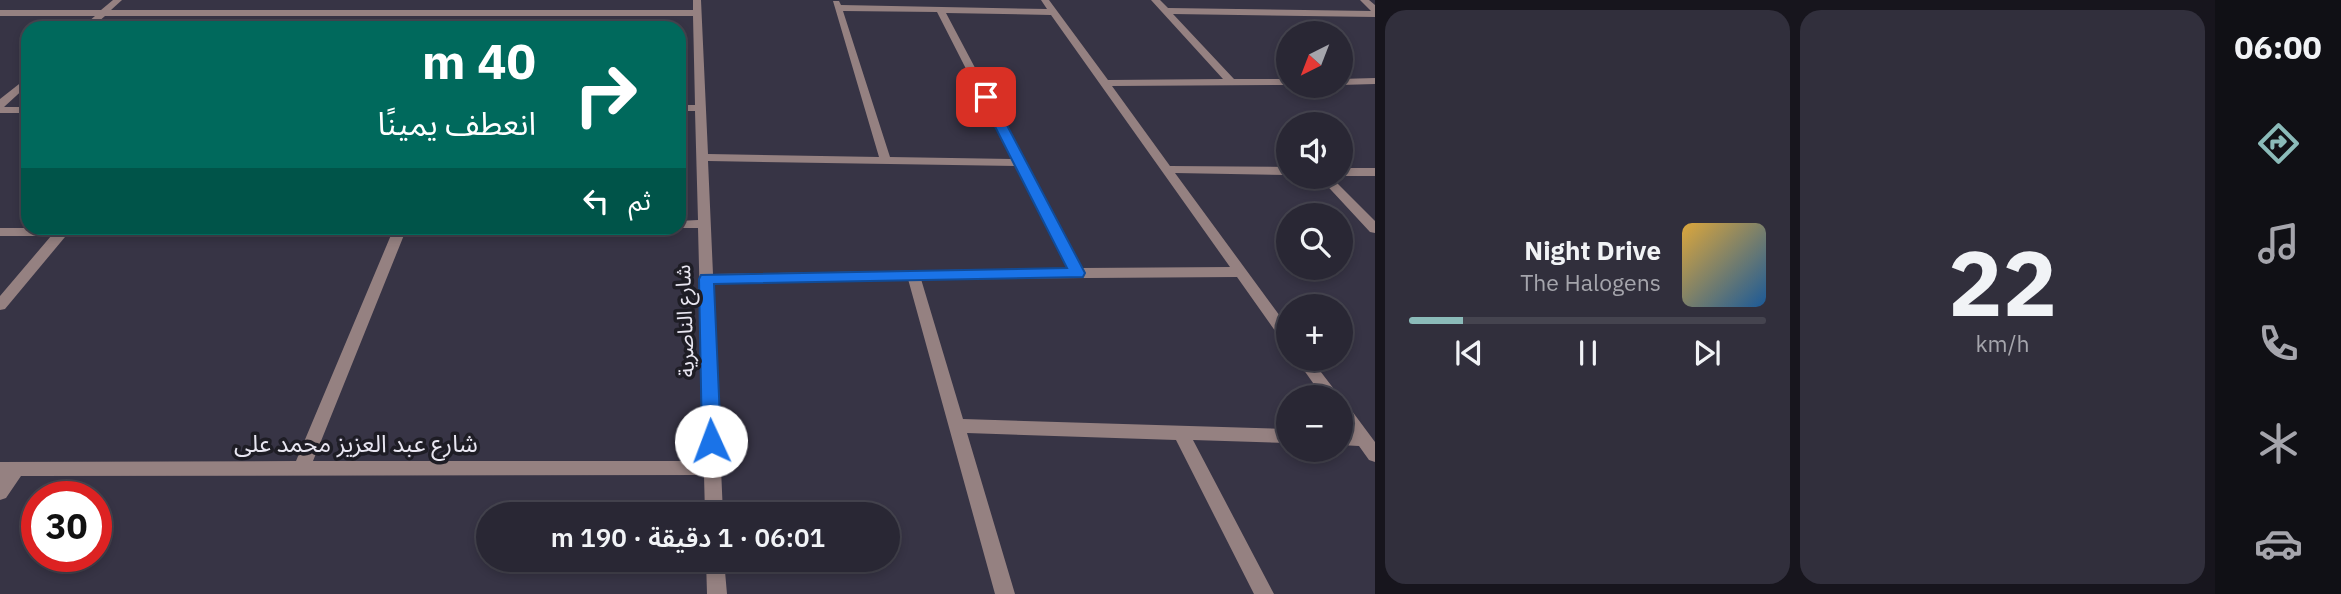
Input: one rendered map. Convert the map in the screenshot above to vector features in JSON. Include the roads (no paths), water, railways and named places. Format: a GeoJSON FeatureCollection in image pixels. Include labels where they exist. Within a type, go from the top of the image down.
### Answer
{"type":"FeatureCollection","features":[{"type":"Feature","properties":{"kind":"street"},"geometry":{"type":"LineString","coordinates":[[94,21],[118,0]]}},
{"type":"Feature","properties":{"kind":"street"},"geometry":{"type":"LineString","coordinates":[[316,13],[327,0]]}},
{"type":"Feature","properties":{"kind":"street"},"geometry":{"type":"LineString","coordinates":[[494,14],[500,0]]}},
{"type":"Feature","properties":{"kind":"street"},"geometry":{"type":"LineString","coordinates":[[1045,0],[1276,322]]}},
{"type":"Feature","properties":{"kind":"street"},"geometry":{"type":"LineString","coordinates":[[1155,0],[1231,82]]}},
{"type":"Feature","properties":{"kind":"street"},"geometry":{"type":"LineString","coordinates":[[1364,0],[1375,12]]}},
{"type":"Feature","properties":{"kind":"street"},"geometry":{"type":"LineString","coordinates":[[886,162],[836,4],[1054,12]]}},
{"type":"Feature","properties":{"kind":"street"},"geometry":{"type":"LineString","coordinates":[[0,13],[494,14],[697,7]]}},
{"type":"Feature","properties":{"kind":"street","name":"شارع الناصرية"},"geometry":{"type":"LineString","coordinates":[[697,7],[713,502]]}},
{"type":"Feature","properties":{"kind":"street"},"geometry":{"type":"LineString","coordinates":[[940,9],[1077,273]]}},
{"type":"Feature","properties":{"kind":"street"},"geometry":{"type":"LineString","coordinates":[[1165,11],[1375,12]]}},
{"type":"Feature","properties":{"kind":"street"},"geometry":{"type":"LineString","coordinates":[[1353,82],[1375,81]]}},
{"type":"Feature","properties":{"kind":"street"},"geometry":{"type":"LineString","coordinates":[[1107,83],[1276,82]]}},
{"type":"Feature","properties":{"kind":"street"},"geometry":{"type":"LineString","coordinates":[[0,108],[21,87]]}},
{"type":"Feature","properties":{"kind":"street"},"geometry":{"type":"LineString","coordinates":[[0,108],[21,110]]}},
{"type":"Feature","properties":{"kind":"street"},"geometry":{"type":"LineString","coordinates":[[686,108],[701,108]]}},
{"type":"Feature","properties":{"kind":"street"},"geometry":{"type":"LineString","coordinates":[[702,157],[1020,163]]}},
{"type":"Feature","properties":{"kind":"street"},"geometry":{"type":"LineString","coordinates":[[1167,169],[1276,171]]}},
{"type":"Feature","properties":{"kind":"street"},"geometry":{"type":"LineString","coordinates":[[1353,172],[1375,172]]}},
{"type":"Feature","properties":{"kind":"street"},"geometry":{"type":"LineString","coordinates":[[1337,189],[1375,229]]}},
{"type":"Feature","properties":{"kind":"street"},"geometry":{"type":"LineString","coordinates":[[686,225],[704,225]]}},
{"type":"Feature","properties":{"kind":"street"},"geometry":{"type":"LineString","coordinates":[[0,232],[21,232]]}},
{"type":"Feature","properties":{"kind":"street"},"geometry":{"type":"LineString","coordinates":[[0,305],[59,235]]}},
{"type":"Feature","properties":{"kind":"street"},"geometry":{"type":"LineString","coordinates":[[302,468],[397,235]]}},
{"type":"Feature","properties":{"kind":"street"},"geometry":{"type":"LineString","coordinates":[[706,279],[913,274],[1238,272]]}},
{"type":"Feature","properties":{"kind":"street"},"geometry":{"type":"LineString","coordinates":[[913,274],[1005,594]]}},
{"type":"Feature","properties":{"kind":"street"},"geometry":{"type":"LineString","coordinates":[[1353,425],[1375,455]]}},
{"type":"Feature","properties":{"kind":"street"},"geometry":{"type":"LineString","coordinates":[[955,426],[1276,435]]}},
{"type":"Feature","properties":{"kind":"street"},"geometry":{"type":"LineString","coordinates":[[1180,431],[1264,594]]}},
{"type":"Feature","properties":{"kind":"street"},"geometry":{"type":"LineString","coordinates":[[1353,439],[1364,439]]}},
{"type":"Feature","properties":{"kind":"street","name":"شارع عبد العزيز محمد على"},"geometry":{"type":"LineString","coordinates":[[8,469],[712,468]]}},
{"type":"Feature","properties":{"kind":"street"},"geometry":{"type":"LineString","coordinates":[[0,492],[8,469]]}},
{"type":"Feature","properties":{"kind":"street"},"geometry":{"type":"LineString","coordinates":[[716,572],[717,594]]}}]}
